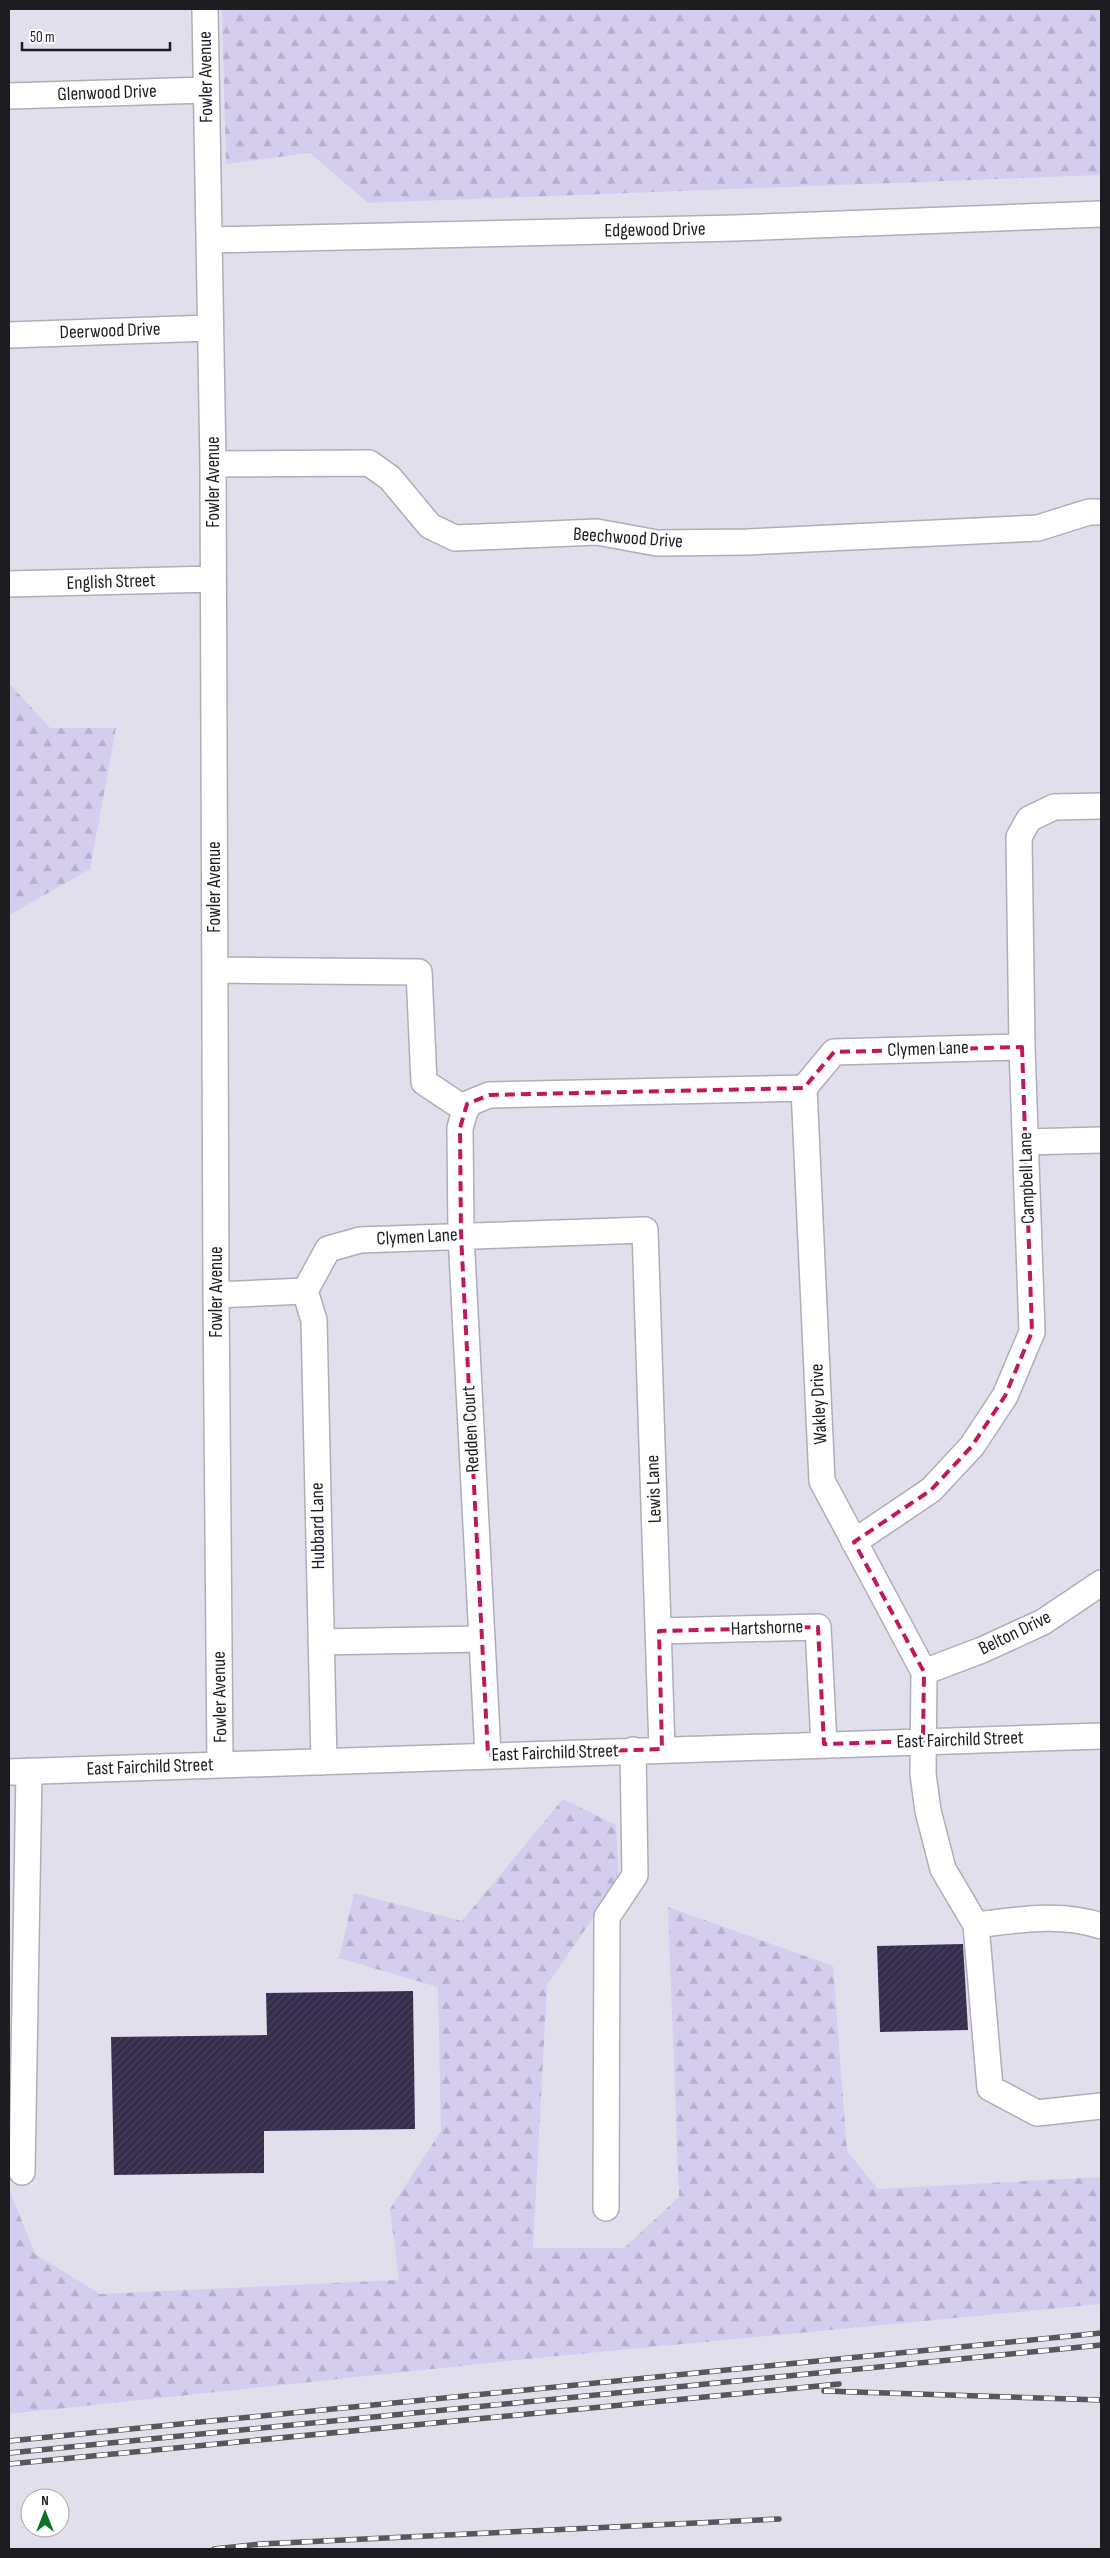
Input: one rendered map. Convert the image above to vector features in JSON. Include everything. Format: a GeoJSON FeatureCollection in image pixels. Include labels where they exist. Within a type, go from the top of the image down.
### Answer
{"type":"FeatureCollection","features":[{"type":"Feature","properties":{"kind":"street","name":"Fowler Avenue"},"geometry":{"type":"LineString","coordinates":[[205,9],[213,464],[214,970],[220,1765]]}},
{"type":"Feature","properties":{"kind":"street","name":"Glenwood Drive"},"geometry":{"type":"LineString","coordinates":[[9,96],[206,90]]}},
{"type":"Feature","properties":{"kind":"street","name":"Edgewood Drive"},"geometry":{"type":"LineString","coordinates":[[208,240],[735,228],[1101,214]]}},
{"type":"Feature","properties":{"kind":"street","name":"Deerwood Drive"},"geometry":{"type":"LineString","coordinates":[[9,334],[210,328]]}},
{"type":"Feature","properties":{"kind":"street","name":"Beechwood Drive"},"geometry":{"type":"LineString","coordinates":[[213,464],[369,463],[390,478],[430,526],[455,538],[597,532],[657,543],[747,542],[1038,528],[1089,512],[1101,512]]}},
{"type":"Feature","properties":{"kind":"street","name":"English Street"},"geometry":{"type":"LineString","coordinates":[[9,584],[213,579]]}},
{"type":"Feature","properties":{"kind":"street","name":"Campbell Lane"},"geometry":{"type":"LineString","coordinates":[[854,1542],[931,1490],[972,1446],[1005,1396],[1032,1332],[1022,1047],[1020,837],[1029,819],[1054,807],[1101,806]]}},
{"type":"Feature","properties":{"kind":"street"},"geometry":{"type":"LineString","coordinates":[[214,970],[419,972],[424,1082],[467,1107],[489,1095],[804,1088]]}},
{"type":"Feature","properties":{"kind":"street","name":"Clymen Lane"},"geometry":{"type":"LineString","coordinates":[[804,1088],[834,1052],[1022,1047]]}},
{"type":"Feature","properties":{"kind":"street","name":"Wakley Drive"},"geometry":{"type":"LineString","coordinates":[[804,1088],[822,1481],[924,1672],[923,1774],[928,1811],[942,1869],[976,1926]]}},
{"type":"Feature","properties":{"kind":"street","name":"Redden Court"},"geometry":{"type":"LineString","coordinates":[[467,1107],[460,1128],[461,1235],[488,1756]]}},
{"type":"Feature","properties":{"kind":"street"},"geometry":{"type":"LineString","coordinates":[[1026,1142],[1101,1140]]}},
{"type":"Feature","properties":{"kind":"street","name":"Clymen Lane"},"geometry":{"type":"LineString","coordinates":[[305,1291],[328,1249],[360,1240],[645,1230]]}},
{"type":"Feature","properties":{"kind":"street","name":"Lewis Lane"},"geometry":{"type":"LineString","coordinates":[[645,1230],[662,1749]]}},
{"type":"Feature","properties":{"kind":"street"},"geometry":{"type":"LineString","coordinates":[[216,1295],[305,1291]]}},
{"type":"Feature","properties":{"kind":"street","name":"Hubbard Lane"},"geometry":{"type":"LineString","coordinates":[[305,1291],[314,1320],[324,1762]]}},
{"type":"Feature","properties":{"kind":"street","name":"Belton Drive"},"geometry":{"type":"LineString","coordinates":[[924,1672],[982,1650],[1043,1622],[1100,1585]]}},
{"type":"Feature","properties":{"kind":"street","name":"Hartshorne"},"geometry":{"type":"LineString","coordinates":[[659,1631],[818,1627],[824,1744]]}},
{"type":"Feature","properties":{"kind":"street"},"geometry":{"type":"LineString","coordinates":[[321,1642],[482,1639]]}},
{"type":"Feature","properties":{"kind":"street","name":"East Fairchild Street"},"geometry":{"type":"LineString","coordinates":[[19,1771],[1101,1736]]}},
{"type":"Feature","properties":{"kind":"street"},"geometry":{"type":"LineString","coordinates":[[606,2208],[607,1917],[635,1875],[633,1750]]}},
{"type":"Feature","properties":{"kind":"street"},"geometry":{"type":"LineString","coordinates":[[19,1771],[22,2172]]}},
{"type":"Feature","properties":{"kind":"street"},"geometry":{"type":"LineString","coordinates":[[1101,1926],[1081,1919],[1026,1919],[976,1926],[990,2088],[1037,2113],[1101,2106]]}},
{"type":"Feature","properties":{"kind":"highlighted area"},"geometry":{"type":"Polygon","coordinates":[[[1022,1047],[1032,1332],[1005,1396],[972,1446],[931,1490],[854,1542],[924,1672],[923,1741],[824,1744],[818,1627],[659,1631],[662,1749],[488,1755],[461,1235],[460,1128],[467,1104],[489,1095],[804,1088],[834,1052],[1022,1047]]]}},
{"type":"Feature","properties":{"kind":"green space"},"geometry":{"type":"Polygon","coordinates":[[[222,9],[1101,9],[1101,175],[368,203],[310,153],[226,164],[222,9]]]}},
{"type":"Feature","properties":{"kind":"green space"},"geometry":{"type":"Polygon","coordinates":[[[9,683],[50,728],[116,728],[90,869],[9,915],[9,683]]]}},
{"type":"Feature","properties":{"kind":"green space"},"geometry":{"type":"Polygon","coordinates":[[[563,1799],[616,1825],[619,1880],[547,1985],[533,2248],[624,2248],[679,2197],[668,1907],[833,1966],[847,2151],[878,2189],[1101,2177],[1101,2304],[527,2359],[9,2414],[9,2189],[35,2254],[100,2294],[399,2280],[390,2209],[441,2131],[438,1987],[339,1958],[354,1893],[462,1921],[563,1799]]]}},
{"type":"Feature","properties":{"kind":"building"},"geometry":{"type":"Polygon","coordinates":[[[963,1944],[968,2030],[880,2032],[877,1946],[963,1944]]]}},
{"type":"Feature","properties":{"kind":"building"},"geometry":{"type":"Polygon","coordinates":[[[413,1991],[415,2129],[264,2131],[264,2173],[114,2175],[111,2037],[267,2035],[266,1993],[413,1991]]]}},
{"type":"Feature","properties":{"kind":"railway"},"geometry":{"type":"LineString","coordinates":[[9,2441],[1101,2333]]}},
{"type":"Feature","properties":{"kind":"railway"},"geometry":{"type":"LineString","coordinates":[[9,2453],[1101,2345]]}},
{"type":"Feature","properties":{"kind":"railway"},"geometry":{"type":"LineString","coordinates":[[9,2464],[839,2384]]}},
{"type":"Feature","properties":{"kind":"railway"},"geometry":{"type":"LineString","coordinates":[[824,2391],[1101,2400]]}},
{"type":"Feature","properties":{"kind":"railway"},"geometry":{"type":"LineString","coordinates":[[214,2549],[261,2544],[779,2519]]}}]}
